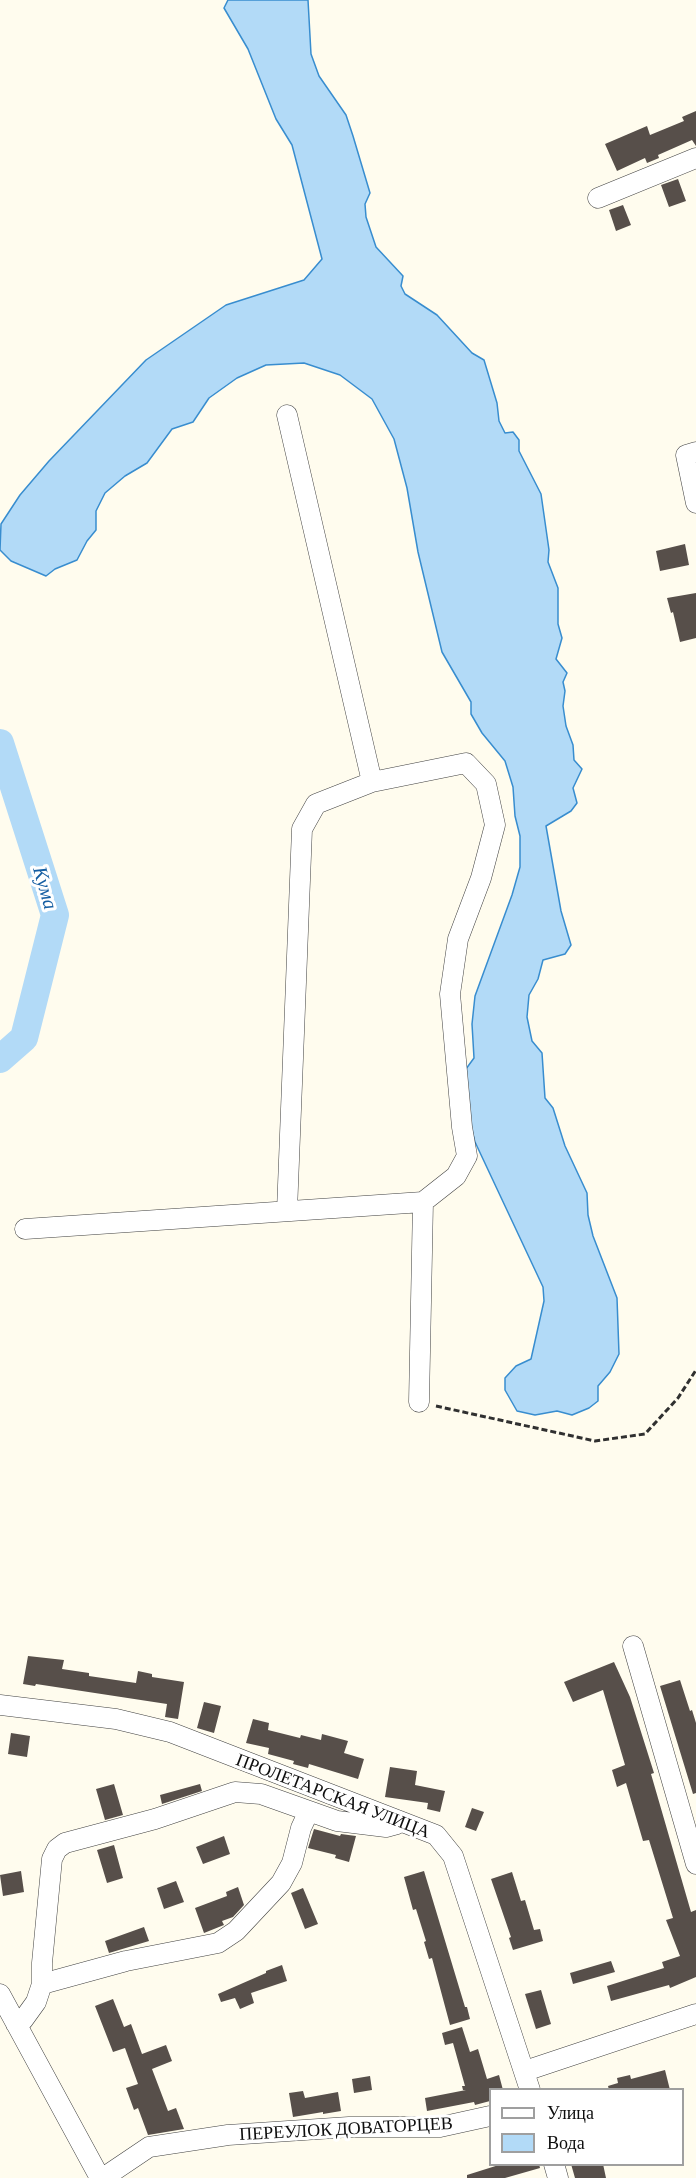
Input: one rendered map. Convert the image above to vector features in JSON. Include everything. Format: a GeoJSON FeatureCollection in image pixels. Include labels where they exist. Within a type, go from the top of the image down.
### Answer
{"type":"FeatureCollection","features":[{"type":"Feature","properties":{"kind":"street"},"geometry":{"type":"LineString","coordinates":[[598,198],[696,158]]}},
{"type":"Feature","properties":{"kind":"street"},"geometry":{"type":"LineString","coordinates":[[287,416],[372,782]]}},
{"type":"Feature","properties":{"kind":"street"},"geometry":{"type":"LineString","coordinates":[[691,453],[696,502]]}},
{"type":"Feature","properties":{"kind":"street"},"geometry":{"type":"LineString","coordinates":[[25,1229],[423,1202],[456,1176],[467,1156],[462,1127],[450,994],[458,939],[481,878],[495,825],[486,784],[466,763],[372,782],[316,804],[302,829],[287,1211]]}},
{"type":"Feature","properties":{"kind":"street"},"geometry":{"type":"LineString","coordinates":[[419,1402],[423,1202]]}},
{"type":"Feature","properties":{"kind":"street"},"geometry":{"type":"LineString","coordinates":[[633,1646],[696,1864]]}},
{"type":"Feature","properties":{"kind":"street","name":"ПРОЛЕТАРСКАЯ УЛИЦА"},"geometry":{"type":"LineString","coordinates":[[0,1705],[116,1719],[170,1732],[436,1835],[453,1856],[527,2080]]}},
{"type":"Feature","properties":{"kind":"street"},"geometry":{"type":"LineString","coordinates":[[16,2024],[23,2020],[36,2002],[42,1984],[52,1859],[57,1849],[64,1844],[155,1819],[234,1792],[261,1794],[337,1821],[386,1827],[402,1822]]}},
{"type":"Feature","properties":{"kind":"street"},"geometry":{"type":"LineString","coordinates":[[42,1984],[126,1961],[218,1943],[236,1931],[282,1883],[292,1863],[301,1827],[309,1810]]}},
{"type":"Feature","properties":{"kind":"street"},"geometry":{"type":"LineString","coordinates":[[0,1994],[102,2178]]}},
{"type":"Feature","properties":{"kind":"street"},"geometry":{"type":"LineString","coordinates":[[527,2080],[696,2014]]}},
{"type":"Feature","properties":{"kind":"street","name":"ПЕРЕУЛОК ДОВАТОРЦЕВ"},"geometry":{"type":"LineString","coordinates":[[102,2178],[149,2147],[228,2135],[349,2127],[440,2127],[489,2116]]}},
{"type":"Feature","properties":{"kind":"path"},"geometry":{"type":"LineString","coordinates":[[419,1402],[595,1441],[645,1434],[678,1398],[696,1370]]}},
{"type":"Feature","properties":{"kind":"water"},"geometry":{"type":"Polygon","coordinates":[[[228,0],[308,0],[311,54],[319,76],[346,115],[370,193],[365,204],[366,217],[376,247],[403,276],[401,286],[405,294],[437,315],[472,353],[484,360],[497,403],[499,421],[505,433],[513,432],[519,440],[519,451],[541,494],[549,550],[548,562],[558,588],[558,624],[562,638],[556,659],[567,673],[563,682],[565,691],[563,706],[566,726],[573,745],[574,760],[582,769],[573,788],[577,803],[571,811],[546,826],[561,911],[571,945],[565,954],[543,960],[538,979],[529,995],[527,1017],[532,1041],[542,1053],[545,1098],[553,1108],[565,1146],[587,1193],[588,1215],[593,1236],[617,1298],[619,1354],[610,1372],[598,1386],[598,1401],[589,1408],[572,1415],[557,1411],[535,1415],[517,1411],[505,1390],[505,1378],[516,1366],[531,1359],[544,1301],[543,1287],[475,1142],[465,1105],[463,1073],[474,1058],[472,1024],[475,996],[520,867],[520,836],[515,816],[513,787],[505,761],[482,733],[471,714],[471,702],[442,652],[418,552],[407,488],[394,439],[372,399],[340,375],[304,363],[266,365],[237,378],[209,398],[193,422],[172,429],[147,463],[125,476],[105,493],[96,511],[96,530],[77,560],[55,569],[46,576],[11,561],[0,550],[1,524],[20,495],[49,461],[146,360],[226,305],[304,280],[322,259],[292,145],[276,119],[248,49],[224,8],[228,0]]]}},
{"type":"Feature","properties":{"kind":"building"},"geometry":{"type":"Polygon","coordinates":[[[696,111],[696,146],[692,140],[658,155],[659,158],[647,163],[645,158],[617,171],[605,144],[647,126],[650,135],[684,121],[682,117],[696,111]]]}},
{"type":"Feature","properties":{"kind":"building"},"geometry":{"type":"Polygon","coordinates":[[[678,179],[686,201],[669,207],[661,185],[678,179]]]}},
{"type":"Feature","properties":{"kind":"building"},"geometry":{"type":"Polygon","coordinates":[[[623,205],[631,225],[616,231],[609,210],[623,205]]]}},
{"type":"Feature","properties":{"kind":"building"},"geometry":{"type":"Polygon","coordinates":[[[685,544],[689,565],[660,571],[656,551],[685,544]]]}},
{"type":"Feature","properties":{"kind":"building"},"geometry":{"type":"Polygon","coordinates":[[[696,593],[696,638],[680,642],[667,598],[696,593]]]}},
{"type":"Feature","properties":{"kind":"building"},"geometry":{"type":"Polygon","coordinates":[[[28,1656],[64,1660],[62,1669],[89,1673],[89,1676],[136,1683],[138,1671],[152,1674],[152,1677],[184,1682],[178,1719],[165,1717],[167,1704],[23,1684],[28,1656]]]}},
{"type":"Feature","properties":{"kind":"building"},"geometry":{"type":"Polygon","coordinates":[[[614,1662],[630,1697],[654,1773],[651,1774],[691,1912],[696,1910],[696,1977],[670,1988],[669,1985],[611,2001],[607,1986],[664,1968],[662,1962],[680,1956],[666,1920],[673,1918],[649,1840],[643,1841],[626,1783],[617,1787],[612,1770],[625,1765],[603,1690],[573,1702],[564,1682],[614,1662]]]}},
{"type":"Feature","properties":{"kind":"building"},"geometry":{"type":"Polygon","coordinates":[[[680,1680],[696,1723],[696,1793],[693,1794],[660,1686],[680,1680]]]}},
{"type":"Feature","properties":{"kind":"building"},"geometry":{"type":"Polygon","coordinates":[[[204,1702],[221,1706],[214,1733],[197,1728],[204,1702]]]}},
{"type":"Feature","properties":{"kind":"building"},"geometry":{"type":"Polygon","coordinates":[[[253,1719],[269,1723],[268,1730],[300,1738],[301,1735],[321,1740],[322,1734],[348,1741],[344,1753],[364,1759],[358,1779],[309,1764],[308,1768],[293,1764],[294,1761],[268,1754],[269,1748],[246,1743],[253,1719]]]}},
{"type":"Feature","properties":{"kind":"building"},"geometry":{"type":"Polygon","coordinates":[[[11,1733],[30,1736],[27,1757],[8,1754],[11,1733]]]}},
{"type":"Feature","properties":{"kind":"building"},"geometry":{"type":"Polygon","coordinates":[[[390,1767],[417,1771],[415,1785],[445,1791],[440,1812],[427,1809],[428,1803],[385,1797],[390,1767]]]}},
{"type":"Feature","properties":{"kind":"building"},"geometry":{"type":"Polygon","coordinates":[[[114,1784],[123,1815],[105,1820],[96,1789],[114,1784]]]}},
{"type":"Feature","properties":{"kind":"building"},"geometry":{"type":"Polygon","coordinates":[[[200,1784],[202,1791],[162,1804],[160,1795],[200,1784]]]}},
{"type":"Feature","properties":{"kind":"building"},"geometry":{"type":"Polygon","coordinates":[[[472,1808],[484,1812],[476,1831],[465,1827],[472,1808]]]}},
{"type":"Feature","properties":{"kind":"building"},"geometry":{"type":"Polygon","coordinates":[[[314,1829],[340,1836],[341,1834],[356,1836],[349,1862],[335,1858],[336,1855],[308,1848],[314,1829]]]}},
{"type":"Feature","properties":{"kind":"building"},"geometry":{"type":"Polygon","coordinates":[[[224,1836],[230,1854],[203,1864],[196,1847],[224,1836]]]}},
{"type":"Feature","properties":{"kind":"building"},"geometry":{"type":"Polygon","coordinates":[[[114,1845],[123,1878],[107,1883],[97,1850],[114,1845]]]}},
{"type":"Feature","properties":{"kind":"building"},"geometry":{"type":"Polygon","coordinates":[[[21,1871],[24,1892],[3,1896],[0,1875],[21,1871]]]}},
{"type":"Feature","properties":{"kind":"building"},"geometry":{"type":"Polygon","coordinates":[[[424,1871],[470,2019],[450,2025],[432,1958],[429,1959],[424,1942],[426,1941],[416,1909],[413,1910],[404,1877],[424,1871]]]}},
{"type":"Feature","properties":{"kind":"building"},"geometry":{"type":"Polygon","coordinates":[[[512,1872],[521,1901],[525,1900],[534,1930],[540,1929],[543,1941],[513,1950],[509,1938],[511,1937],[491,1879],[512,1872]]]}},
{"type":"Feature","properties":{"kind":"building"},"geometry":{"type":"Polygon","coordinates":[[[176,1881],[184,1902],[164,1909],[157,1888],[176,1881]]]}},
{"type":"Feature","properties":{"kind":"building"},"geometry":{"type":"Polygon","coordinates":[[[238,1887],[244,1905],[233,1917],[222,1921],[224,1925],[204,1933],[195,1908],[227,1896],[226,1892],[238,1887]]]}},
{"type":"Feature","properties":{"kind":"building"},"geometry":{"type":"Polygon","coordinates":[[[303,1888],[318,1924],[305,1929],[291,1893],[303,1888]]]}},
{"type":"Feature","properties":{"kind":"building"},"geometry":{"type":"Polygon","coordinates":[[[144,1927],[149,1941],[109,1953],[105,1941],[144,1927]]]}},
{"type":"Feature","properties":{"kind":"building"},"geometry":{"type":"Polygon","coordinates":[[[611,1961],[615,1972],[573,1984],[570,1973],[611,1961]]]}},
{"type":"Feature","properties":{"kind":"building"},"geometry":{"type":"Polygon","coordinates":[[[282,1965],[287,1981],[251,1993],[254,2003],[240,2009],[235,1998],[221,2002],[218,1994],[282,1965]]]}},
{"type":"Feature","properties":{"kind":"building"},"geometry":{"type":"Polygon","coordinates":[[[541,1990],[551,2024],[536,2029],[525,1994],[541,1990]]]}},
{"type":"Feature","properties":{"kind":"building"},"geometry":{"type":"Polygon","coordinates":[[[113,1999],[124,2027],[131,2024],[142,2054],[166,2045],[172,2061],[152,2069],[168,2111],[176,2108],[184,2129],[148,2135],[138,2108],[134,2110],[126,2088],[138,2084],[125,2048],[113,2052],[95,2006],[113,1999]]]}},
{"type":"Feature","properties":{"kind":"building"},"geometry":{"type":"Polygon","coordinates":[[[462,2027],[470,2052],[478,2049],[487,2079],[499,2075],[502,2088],[489,2088],[489,2101],[427,2111],[425,2098],[466,2090],[463,2090],[462,2086],[465,2086],[453,2043],[445,2045],[442,2033],[462,2027]]]}},
{"type":"Feature","properties":{"kind":"building"},"geometry":{"type":"Polygon","coordinates":[[[665,2070],[670,2088],[608,2088],[608,2086],[618,2083],[617,2078],[630,2075],[631,2079],[665,2070]]]}},
{"type":"Feature","properties":{"kind":"building"},"geometry":{"type":"Polygon","coordinates":[[[370,2076],[372,2090],[354,2093],[352,2079],[370,2076]]]}},
{"type":"Feature","properties":{"kind":"building"},"geometry":{"type":"Polygon","coordinates":[[[303,2091],[305,2098],[338,2092],[341,2111],[293,2117],[289,2093],[303,2091]]]}},
{"type":"Feature","properties":{"kind":"building"},"geometry":{"type":"Polygon","coordinates":[[[496,2166],[540,2166],[540,2168],[505,2178],[467,2178],[467,2175],[496,2166]]]}},
{"type":"Feature","properties":{"kind":"building"},"geometry":{"type":"Polygon","coordinates":[[[572,2166],[603,2166],[606,2178],[575,2178],[572,2166]]]}},
{"type":"Feature","properties":{"kind":"waterway","name":"Кума"},"geometry":{"type":"LineString","coordinates":[[0,743],[55,915],[24,1038],[0,1059]]}}]}
